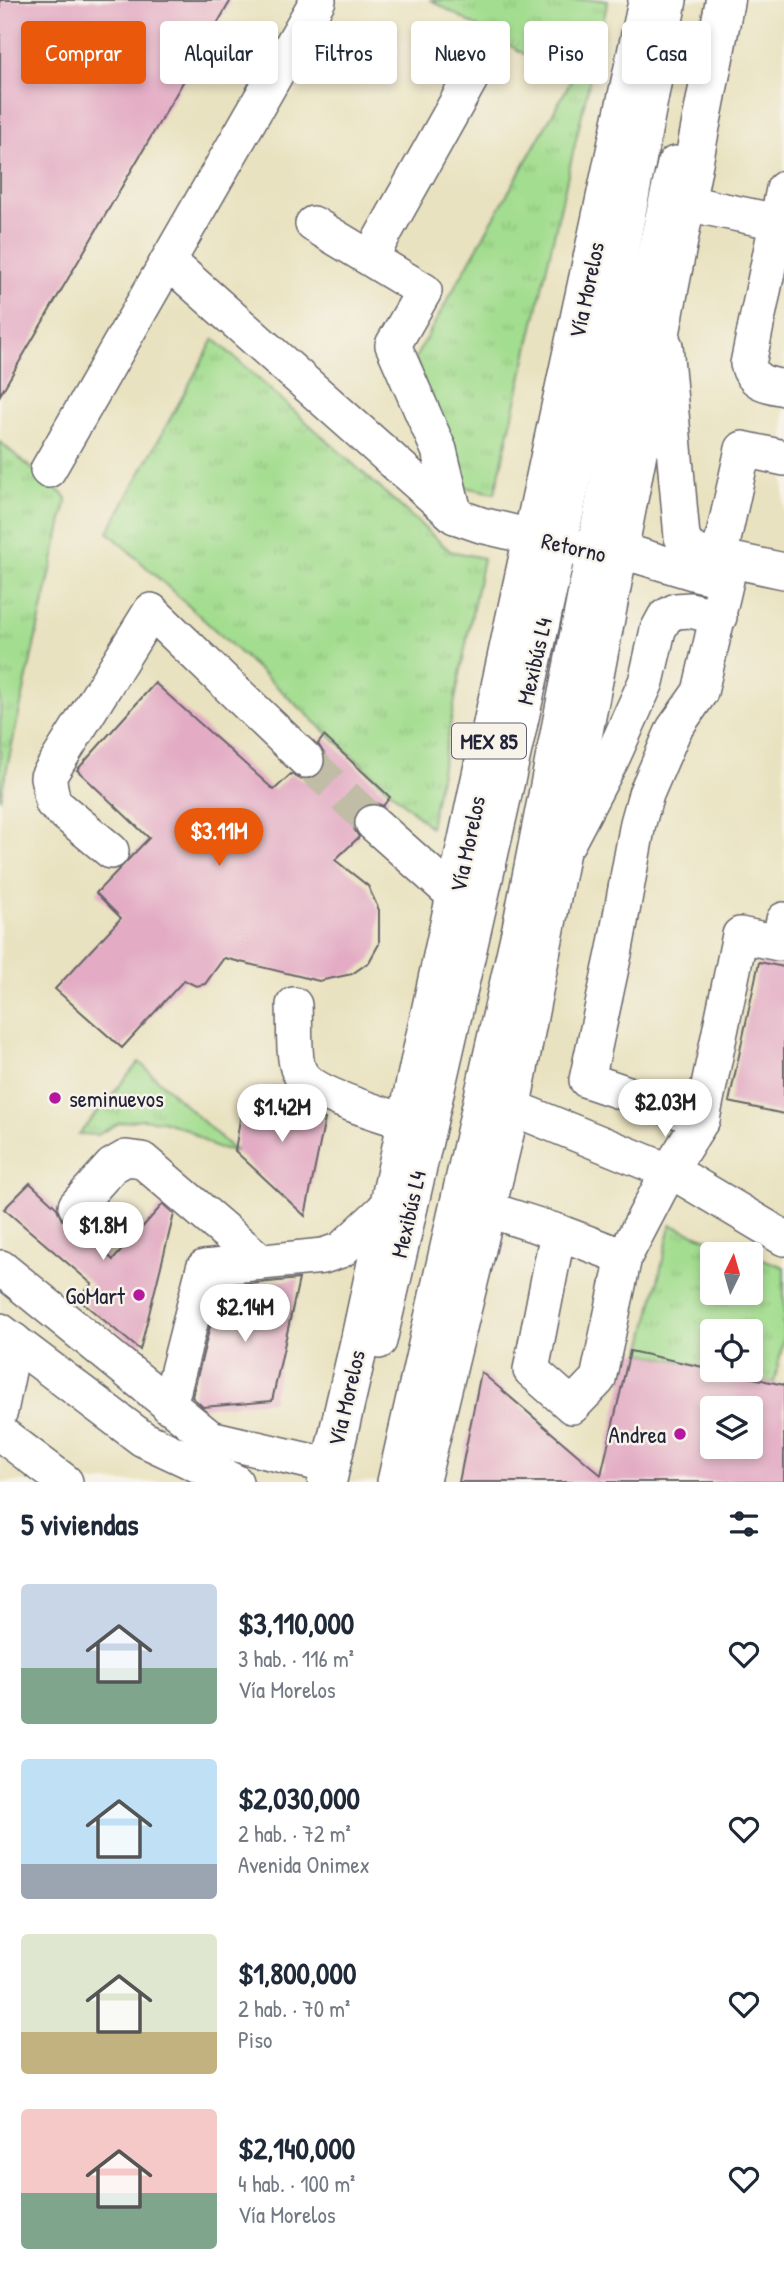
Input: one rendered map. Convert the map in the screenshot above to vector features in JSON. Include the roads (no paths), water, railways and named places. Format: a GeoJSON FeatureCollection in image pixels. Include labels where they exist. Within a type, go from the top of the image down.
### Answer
{"type":"FeatureCollection","features":[{"type":"Feature","properties":{"kind":"main road","name":"Vía Morelos"},"geometry":{"type":"LineString","coordinates":[[334,1477],[455,896],[545,540],[648,0]]}},
{"type":"Feature","properties":{"kind":"main road"},"geometry":{"type":"LineString","coordinates":[[421,1482],[511,1107],[559,860],[606,554],[663,322],[725,0]]}},
{"type":"Feature","properties":{"kind":"street"},"geometry":{"type":"LineString","coordinates":[[48,470],[318,0]]}},
{"type":"Feature","properties":{"kind":"street","name":"Mexibús L4"},"geometry":{"type":"LineString","coordinates":[[334,1477],[545,540],[640,155],[669,0]]}},
{"type":"Feature","properties":{"kind":"street","name":"Mexibús L4"},"geometry":{"type":"LineString","coordinates":[[395,1482],[606,554],[635,342],[712,0]]}},
{"type":"Feature","properties":{"kind":"street"},"geometry":{"type":"LineString","coordinates":[[370,258],[467,84]]}},
{"type":"Feature","properties":{"kind":"street"},"geometry":{"type":"LineString","coordinates":[[686,203],[780,206],[748,363],[750,373],[758,382],[784,388]]}},
{"type":"Feature","properties":{"kind":"street"},"geometry":{"type":"LineString","coordinates":[[313,224],[424,291],[393,345],[439,450],[455,516]]}},
{"type":"Feature","properties":{"kind":"street"},"geometry":{"type":"LineString","coordinates":[[168,261],[455,516]]}},
{"type":"Feature","properties":{"kind":"street"},"geometry":{"type":"LineString","coordinates":[[663,322],[682,537],[687,547],[698,553],[770,568]]}},
{"type":"Feature","properties":{"kind":"street"},"geometry":{"type":"LineString","coordinates":[[719,558],[743,449],[784,458]]}},
{"type":"Feature","properties":{"kind":"street","name":"Retorno"},"geometry":{"type":"LineString","coordinates":[[455,516],[481,525],[606,554],[636,555],[726,580],[721,607]]}},
{"type":"Feature","properties":{"kind":"street"},"geometry":{"type":"LineString","coordinates":[[770,568],[752,586],[784,593]]}},
{"type":"Feature","properties":{"kind":"street"},"geometry":{"type":"LineString","coordinates":[[559,860],[612,758],[646,682],[658,630],[665,617],[676,611],[721,607],[700,692],[674,729],[646,794],[587,1080],[702,1119]]}},
{"type":"Feature","properties":{"kind":"street"},"geometry":{"type":"LineString","coordinates":[[111,851],[53,803],[48,777],[151,611],[306,760]]}},
{"type":"Feature","properties":{"kind":"street"},"geometry":{"type":"LineString","coordinates":[[373,823],[455,896]]}},
{"type":"Feature","properties":{"kind":"street"},"geometry":{"type":"LineString","coordinates":[[558,1231],[531,1370],[572,1406],[598,1379],[624,1257],[669,1171],[702,1119],[740,935],[779,943],[784,920]]}},
{"type":"Feature","properties":{"kind":"street"},"geometry":{"type":"LineString","coordinates":[[294,1005],[297,1069],[306,1082],[357,1107],[407,1122]]}},
{"type":"Feature","properties":{"kind":"street"},"geometry":{"type":"LineString","coordinates":[[511,1107],[669,1171],[784,1238]]}},
{"type":"Feature","properties":{"kind":"street"},"geometry":{"type":"LineString","coordinates":[[76,1206],[112,1167],[126,1158],[142,1160],[261,1262]]}},
{"type":"Feature","properties":{"kind":"street"},"geometry":{"type":"LineString","coordinates":[[169,1406],[204,1268],[323,1255],[341,1250],[389,1205]]}},
{"type":"Feature","properties":{"kind":"street"},"geometry":{"type":"LineString","coordinates":[[486,1209],[558,1231],[624,1257]]}},
{"type":"Feature","properties":{"kind":"street"},"geometry":{"type":"LineString","coordinates":[[1,1268],[210,1438],[334,1477]]}},
{"type":"Feature","properties":{"kind":"street"},"geometry":{"type":"LineString","coordinates":[[0,1411],[7,1336]]}},
{"type":"Feature","properties":{"kind":"street"},"geometry":{"type":"LineString","coordinates":[[7,1336],[143,1438],[235,1482]]}},
{"type":"Feature","properties":{"kind":"street"},"geometry":{"type":"LineString","coordinates":[[0,1433],[65,1482]]}},
{"type":"Feature","properties":{"kind":"tunnel"},"geometry":{"type":"LineString","coordinates":[[306,760],[373,823]]}},
{"type":"Feature","properties":{"kind":"place","name":"seminuevos"},"geometry":{"type":"Point","coordinates":[55,1098]}},
{"type":"Feature","properties":{"kind":"place","name":"GoMart"},"geometry":{"type":"Point","coordinates":[139,1295]}},
{"type":"Feature","properties":{"kind":"place","name":"Andrea"},"geometry":{"type":"Point","coordinates":[680,1434]}}]}
